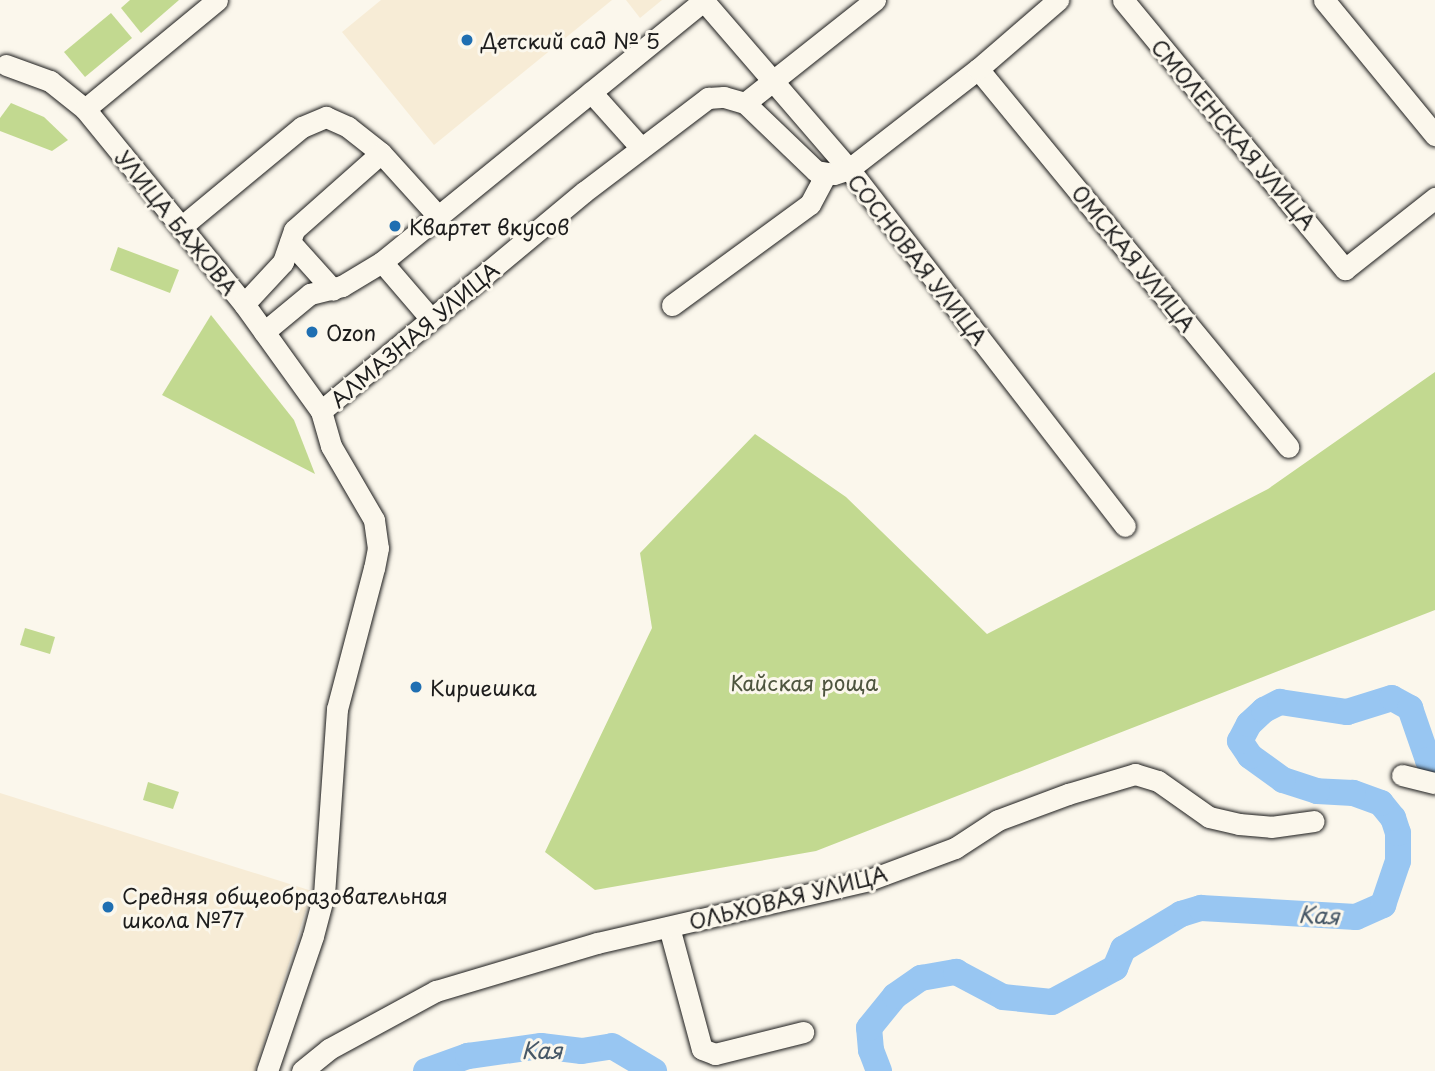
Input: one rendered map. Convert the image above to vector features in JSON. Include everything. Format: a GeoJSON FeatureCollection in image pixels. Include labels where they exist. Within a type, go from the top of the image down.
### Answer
{"type":"FeatureCollection","features":[{"type":"Feature","properties":{"kind":"street"},"geometry":{"type":"LineString","coordinates":[[85,109],[217,0]]}},
{"type":"Feature","properties":{"kind":"street"},"geometry":{"type":"LineString","coordinates":[[264,332],[310,294],[332,290],[382,262],[703,0]]}},
{"type":"Feature","properties":{"kind":"street","name":"СОСНОВАЯ УЛИЦА"},"geometry":{"type":"LineString","coordinates":[[703,0],[849,169],[1125,526]]}},
{"type":"Feature","properties":{"kind":"street"},"geometry":{"type":"LineString","coordinates":[[875,0],[852,7],[773,84],[745,103],[816,171],[826,174],[849,169],[978,69],[1058,0]]}},
{"type":"Feature","properties":{"kind":"street","name":"СМОЛЕНСКАЯ УЛИЦА"},"geometry":{"type":"LineString","coordinates":[[1123,0],[1345,269],[1435,198]]}},
{"type":"Feature","properties":{"kind":"street"},"geometry":{"type":"LineString","coordinates":[[1324,0],[1435,135]]}},
{"type":"Feature","properties":{"kind":"street","name":"УЛИЦА БАЖОВА"},"geometry":{"type":"LineString","coordinates":[[6,65],[50,80],[85,109],[244,304],[321,411],[331,446],[374,520],[377,548],[337,709],[324,894],[313,936],[267,1071]]}},
{"type":"Feature","properties":{"kind":"street","name":"ОМСКАЯ УЛИЦА"},"geometry":{"type":"LineString","coordinates":[[978,69],[1289,447]]}},
{"type":"Feature","properties":{"kind":"street"},"geometry":{"type":"LineString","coordinates":[[591,92],[642,148]]}},
{"type":"Feature","properties":{"kind":"street","name":"АЛМАЗНАЯ УЛИЦА"},"geometry":{"type":"LineString","coordinates":[[321,411],[642,148],[708,98],[724,97],[745,103]]}},
{"type":"Feature","properties":{"kind":"street"},"geometry":{"type":"LineString","coordinates":[[181,227],[302,127],[326,117],[348,127],[382,153],[438,216]]}},
{"type":"Feature","properties":{"kind":"street"},"geometry":{"type":"LineString","coordinates":[[244,304],[283,262],[294,230],[382,153]]}},
{"type":"Feature","properties":{"kind":"street"},"geometry":{"type":"LineString","coordinates":[[672,304],[810,204],[826,174]]}},
{"type":"Feature","properties":{"kind":"street"},"geometry":{"type":"LineString","coordinates":[[290,242],[332,290]]}},
{"type":"Feature","properties":{"kind":"street"},"geometry":{"type":"LineString","coordinates":[[382,262],[431,320]]}},
{"type":"Feature","properties":{"kind":"street","name":"ОЛЬХОВАЯ УЛИЦА"},"geometry":{"type":"LineString","coordinates":[[302,1071],[329,1049],[436,991],[597,943],[869,880],[956,848],[998,820],[1068,794],[1135,774],[1158,781],[1209,817],[1239,824],[1271,827],[1314,821]]}},
{"type":"Feature","properties":{"kind":"street"},"geometry":{"type":"LineString","coordinates":[[1402,775],[1435,783]]}},
{"type":"Feature","properties":{"kind":"street"},"geometry":{"type":"LineString","coordinates":[[669,927],[702,1049],[715,1054],[803,1032]]}},
{"type":"Feature","properties":{"kind":"shaded area"},"geometry":{"type":"Polygon","coordinates":[[[381,0],[612,0],[434,145],[342,32],[381,0]]]}},
{"type":"Feature","properties":{"kind":"shaded area"},"geometry":{"type":"Polygon","coordinates":[[[626,0],[662,0],[640,18],[626,0]]]}},
{"type":"Feature","properties":{"kind":"shaded area"},"geometry":{"type":"Polygon","coordinates":[[[0,793],[312,891],[255,1071],[0,1071],[0,793]]]}},
{"type":"Feature","properties":{"kind":"green space"},"geometry":{"type":"Polygon","coordinates":[[[130,0],[179,0],[141,33],[121,8],[130,0]]]}},
{"type":"Feature","properties":{"kind":"green space"},"geometry":{"type":"Polygon","coordinates":[[[111,13],[132,38],[85,77],[64,52],[111,13]]]}},
{"type":"Feature","properties":{"kind":"green space"},"geometry":{"type":"Polygon","coordinates":[[[11,103],[44,117],[68,140],[52,151],[0,131],[0,118],[11,103]]]}},
{"type":"Feature","properties":{"kind":"green space"},"geometry":{"type":"Polygon","coordinates":[[[118,247],[179,270],[170,293],[110,270],[118,247]]]}},
{"type":"Feature","properties":{"kind":"green space"},"geometry":{"type":"Polygon","coordinates":[[[211,315],[294,420],[315,474],[162,395],[211,315]]]}},
{"type":"Feature","properties":{"kind":"green space","name":"Кайская роща"},"geometry":{"type":"Polygon","coordinates":[[[1435,372],[1435,610],[816,851],[595,890],[545,852],[652,628],[640,553],[755,434],[846,497],[987,634],[1268,489],[1435,372]]]}},
{"type":"Feature","properties":{"kind":"green space"},"geometry":{"type":"Polygon","coordinates":[[[25,628],[55,637],[50,654],[20,645],[25,628]]]}},
{"type":"Feature","properties":{"kind":"green space"},"geometry":{"type":"Polygon","coordinates":[[[148,782],[179,792],[173,809],[143,800],[148,782]]]}},
{"type":"Feature","properties":{"kind":"waterway","name":"Кая"},"geometry":{"type":"LineString","coordinates":[[879,1071],[871,1050],[869,1028],[895,996],[921,978],[956,972],[1003,997],[1052,1002],[1115,968],[1123,949],[1181,914],[1201,908],[1356,917],[1383,905],[1398,861],[1398,833],[1393,818],[1381,803],[1353,793],[1317,791],[1283,780],[1250,756],[1240,741],[1249,724],[1264,710],[1280,702],[1347,712],[1392,698],[1410,708],[1428,760],[1435,770]]}},
{"type":"Feature","properties":{"kind":"waterway","name":"Кая"},"geometry":{"type":"LineString","coordinates":[[426,1071],[468,1056],[541,1046],[582,1051],[612,1046],[654,1071]]}},
{"type":"Feature","properties":{"kind":"place","name":"Детский сад № 5"},"geometry":{"type":"Point","coordinates":[467,40]}},
{"type":"Feature","properties":{"kind":"place","name":"Квартет вкусов"},"geometry":{"type":"Point","coordinates":[395,226]}},
{"type":"Feature","properties":{"kind":"place","name":"Ozon"},"geometry":{"type":"Point","coordinates":[312,332]}},
{"type":"Feature","properties":{"kind":"place","name":"Кириешка"},"geometry":{"type":"Point","coordinates":[416,687]}},
{"type":"Feature","properties":{"kind":"place","name":"Средняя общеобразовательная школа №77"},"geometry":{"type":"Point","coordinates":[108,907]}}]}
